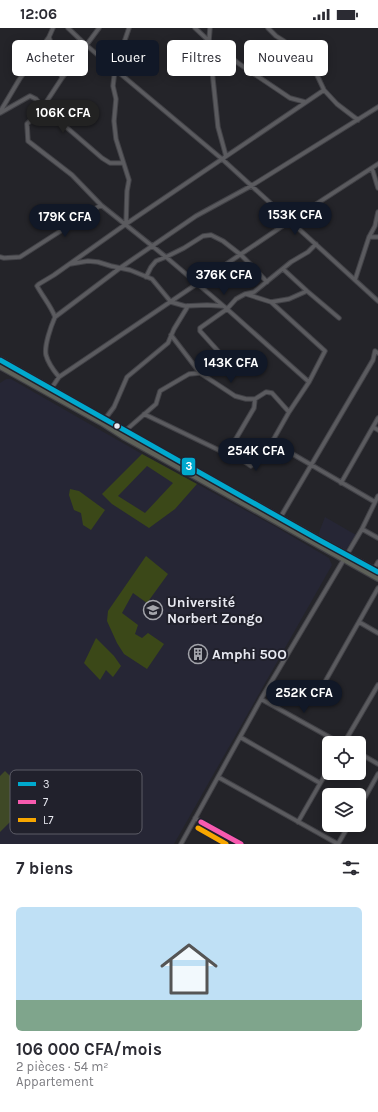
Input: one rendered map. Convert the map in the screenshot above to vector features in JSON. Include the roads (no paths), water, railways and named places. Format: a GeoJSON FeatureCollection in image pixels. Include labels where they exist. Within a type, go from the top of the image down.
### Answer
{"type":"FeatureCollection","features":[{"type":"Feature","properties":{"kind":"main road"},"geometry":{"type":"LineString","coordinates":[[1,362],[280,518],[345,556],[378,578]]}},
{"type":"Feature","properties":{"kind":"main road"},"geometry":{"type":"LineString","coordinates":[[1,362],[137,444],[345,556],[376,570]]}},
{"type":"Feature","properties":{"kind":"street"},"geometry":{"type":"LineString","coordinates":[[0,113],[54,28]]}},
{"type":"Feature","properties":{"kind":"street"},"geometry":{"type":"LineString","coordinates":[[68,28],[81,40]]}},
{"type":"Feature","properties":{"kind":"street"},"geometry":{"type":"LineString","coordinates":[[88,42],[99,28]]}},
{"type":"Feature","properties":{"kind":"street"},"geometry":{"type":"LineString","coordinates":[[125,40],[129,28]]}},
{"type":"Feature","properties":{"kind":"street"},"geometry":{"type":"LineString","coordinates":[[195,28],[208,40]]}},
{"type":"Feature","properties":{"kind":"street"},"geometry":{"type":"LineString","coordinates":[[209,40],[210,28]]}},
{"type":"Feature","properties":{"kind":"street"},"geometry":{"type":"LineString","coordinates":[[268,28],[302,57],[317,75],[324,90],[337,104],[358,120]]}},
{"type":"Feature","properties":{"kind":"street"},"geometry":{"type":"LineString","coordinates":[[49,37],[62,78],[42,107],[27,124],[28,141],[72,175],[101,206],[126,224],[166,257],[309,382]]}},
{"type":"Feature","properties":{"kind":"street"},"geometry":{"type":"LineString","coordinates":[[88,47],[96,53]]}},
{"type":"Feature","properties":{"kind":"street"},"geometry":{"type":"LineString","coordinates":[[236,61],[290,98],[305,102]]}},
{"type":"Feature","properties":{"kind":"street"},"geometry":{"type":"LineString","coordinates":[[114,76],[113,86],[116,99],[114,121],[116,139],[129,180],[127,191],[126,224]]}},
{"type":"Feature","properties":{"kind":"street"},"geometry":{"type":"LineString","coordinates":[[123,76],[222,159],[378,301]]}},
{"type":"Feature","properties":{"kind":"street"},"geometry":{"type":"LineString","coordinates":[[213,76],[218,127],[226,156]]}},
{"type":"Feature","properties":{"kind":"street"},"geometry":{"type":"LineString","coordinates":[[55,317],[52,308],[43,297],[37,286],[39,284],[324,90]]}},
{"type":"Feature","properties":{"kind":"street"},"geometry":{"type":"LineString","coordinates":[[0,113],[30,96],[102,158],[110,163],[123,163]]}},
{"type":"Feature","properties":{"kind":"street"},"geometry":{"type":"LineString","coordinates":[[59,377],[51,366],[46,354],[48,340],[55,317],[120,268],[196,216],[251,186],[378,107]]}},
{"type":"Feature","properties":{"kind":"street"},"geometry":{"type":"LineString","coordinates":[[51,389],[59,377],[290,221],[378,164]]}},
{"type":"Feature","properties":{"kind":"street"},"geometry":{"type":"LineString","coordinates":[[372,168],[378,188]]}},
{"type":"Feature","properties":{"kind":"street"},"geometry":{"type":"LineString","coordinates":[[0,257],[20,257],[101,206]]}},
{"type":"Feature","properties":{"kind":"street"},"geometry":{"type":"LineString","coordinates":[[355,280],[369,237],[375,226],[378,212]]}},
{"type":"Feature","properties":{"kind":"street"},"geometry":{"type":"LineString","coordinates":[[146,277],[156,261],[184,248],[203,236],[211,234],[241,255],[266,282]]}},
{"type":"Feature","properties":{"kind":"street"},"geometry":{"type":"LineString","coordinates":[[369,237],[378,237]]}},
{"type":"Feature","properties":{"kind":"street"},"geometry":{"type":"LineString","coordinates":[[125,431],[156,404],[160,391],[189,374],[200,373],[218,351],[200,331],[200,328],[236,299],[245,294],[254,292],[291,262],[308,252],[316,244]]}},
{"type":"Feature","properties":{"kind":"street"},"geometry":{"type":"LineString","coordinates":[[70,264],[88,261],[130,270],[152,279],[171,302],[185,306],[207,305],[225,307]]}},
{"type":"Feature","properties":{"kind":"street"},"geometry":{"type":"LineString","coordinates":[[283,269],[339,318]]}},
{"type":"Feature","properties":{"kind":"street"},"geometry":{"type":"LineString","coordinates":[[271,302],[289,299],[307,291]]}},
{"type":"Feature","properties":{"kind":"street"},"geometry":{"type":"LineString","coordinates":[[144,414],[238,458],[251,466],[264,455],[289,412],[309,382],[325,351],[271,302],[245,294]]}},
{"type":"Feature","properties":{"kind":"street"},"geometry":{"type":"LineString","coordinates":[[105,419],[114,407],[127,377],[168,343],[188,306]]}},
{"type":"Feature","properties":{"kind":"street"},"geometry":{"type":"LineString","coordinates":[[171,335],[200,373],[235,396],[246,399],[255,399],[266,392],[272,393],[289,412]]}},
{"type":"Feature","properties":{"kind":"street"},"geometry":{"type":"LineString","coordinates":[[280,518],[312,466],[373,360],[377,350]]}},
{"type":"Feature","properties":{"kind":"street"},"geometry":{"type":"LineString","coordinates":[[227,454],[254,408],[255,399]]}},
{"type":"Feature","properties":{"kind":"street"},"geometry":{"type":"LineString","coordinates":[[341,483],[378,418]]}},
{"type":"Feature","properties":{"kind":"street"},"geometry":{"type":"LineString","coordinates":[[372,427],[378,430]]}},
{"type":"Feature","properties":{"kind":"street"},"geometry":{"type":"LineString","coordinates":[[272,442],[375,502]]}},
{"type":"Feature","properties":{"kind":"street"},"geometry":{"type":"LineString","coordinates":[[181,844],[261,699],[362,529],[378,496]]}},
{"type":"Feature","properties":{"kind":"street"},"geometry":{"type":"LineString","coordinates":[[362,529],[378,538]]}},
{"type":"Feature","properties":{"kind":"street"},"geometry":{"type":"LineString","coordinates":[[376,570],[378,562]]}},
{"type":"Feature","properties":{"kind":"street"},"geometry":{"type":"LineString","coordinates":[[326,680],[378,588]]}},
{"type":"Feature","properties":{"kind":"street"},"geometry":{"type":"LineString","coordinates":[[359,622],[378,633]]}},
{"type":"Feature","properties":{"kind":"street"},"geometry":{"type":"LineString","coordinates":[[348,736],[378,685]]}},
{"type":"Feature","properties":{"kind":"street"},"geometry":{"type":"LineString","coordinates":[[261,699],[327,736]]}},
{"type":"Feature","properties":{"kind":"street"},"geometry":{"type":"LineString","coordinates":[[240,737],[320,783]]}},
{"type":"Feature","properties":{"kind":"street"},"geometry":{"type":"LineString","coordinates":[[366,757],[378,764]]}},
{"type":"Feature","properties":{"kind":"street"},"geometry":{"type":"LineString","coordinates":[[366,795],[378,774]]}},
{"type":"Feature","properties":{"kind":"street"},"geometry":{"type":"LineString","coordinates":[[218,777],[338,844],[345,832]]}},
{"type":"Feature","properties":{"kind":"street"},"geometry":{"type":"LineString","coordinates":[[298,822],[322,780]]}},
{"type":"Feature","properties":{"kind":"street"},"geometry":{"type":"LineString","coordinates":[[195,818],[241,844]]}},
{"type":"Feature","properties":{"kind":"place","name":"Université Norbert Zongo"},"geometry":{"type":"Point","coordinates":[153,610]}},
{"type":"Feature","properties":{"kind":"place","name":"Amphi 5OO"},"geometry":{"type":"Point","coordinates":[198,654]}}]}
